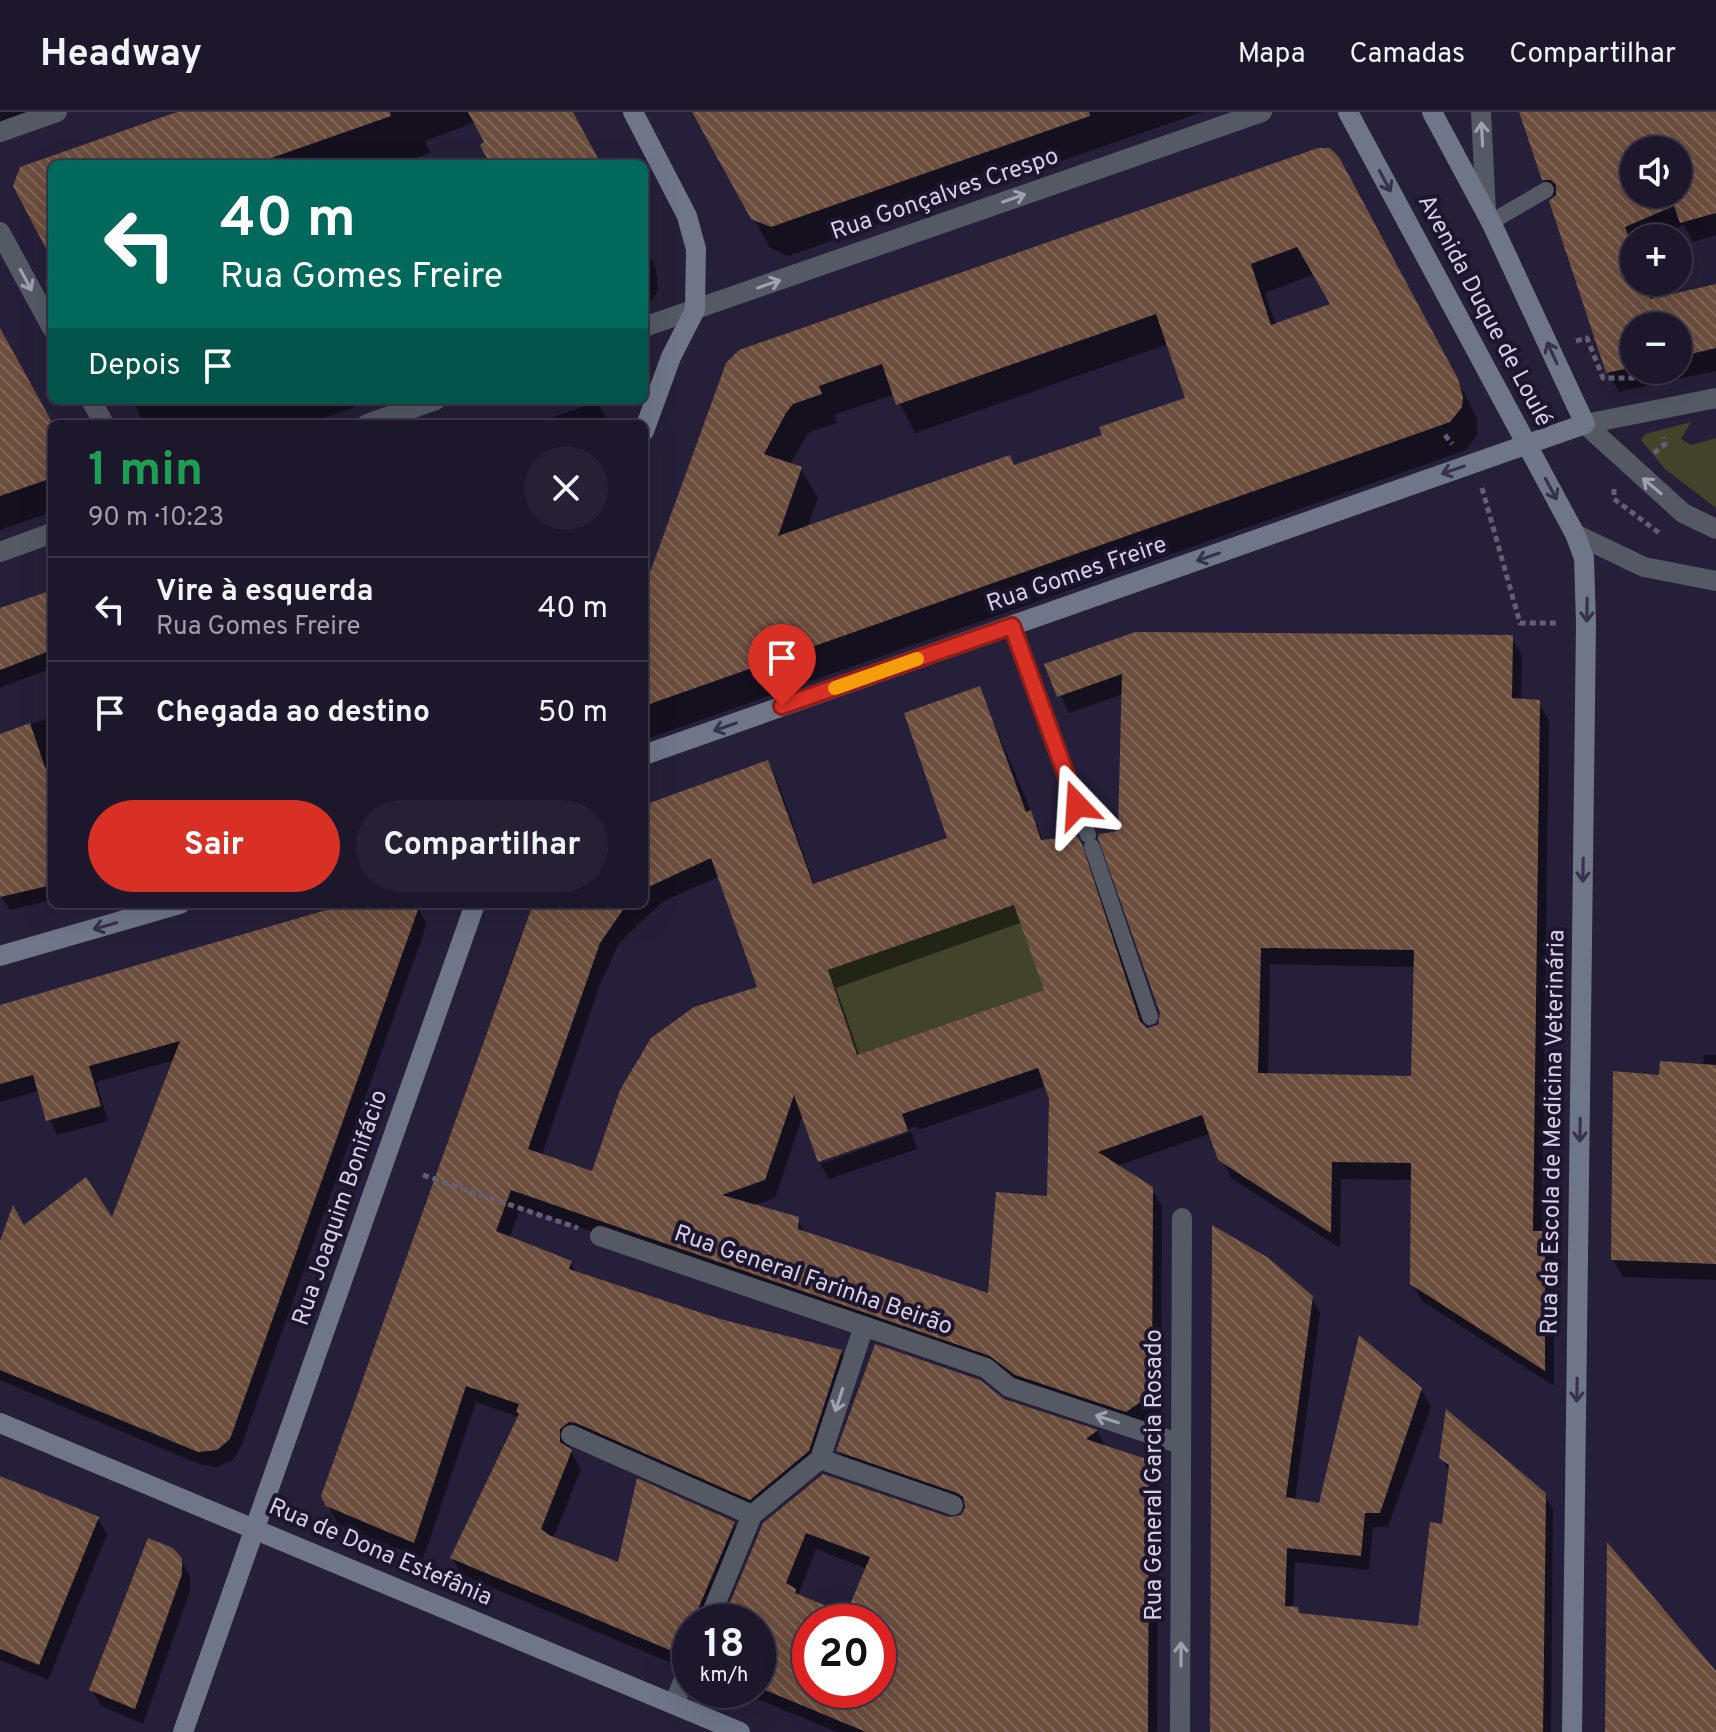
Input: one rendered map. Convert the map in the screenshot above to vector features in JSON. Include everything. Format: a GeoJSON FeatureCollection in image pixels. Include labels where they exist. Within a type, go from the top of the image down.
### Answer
{"type":"FeatureCollection","features":[{"type":"Feature","properties":{"kind":"street"},"geometry":{"type":"LineString","coordinates":[[0,132],[57,112]]}},
{"type":"Feature","properties":{"kind":"street"},"geometry":{"type":"LineString","coordinates":[[633,112],[687,216],[696,249],[695,310],[671,357],[648,420]]}},
{"type":"Feature","properties":{"kind":"street","name":"Rua Gonçalves Crespo"},"geometry":{"type":"LineString","coordinates":[[648,326],[1262,112]]}},
{"type":"Feature","properties":{"kind":"street","name":"Avenida Duque de Loulé"},"geometry":{"type":"LineString","coordinates":[[1348,112],[1575,534]]}},
{"type":"Feature","properties":{"kind":"street","name":"Avenida Duque de Loulé"},"geometry":{"type":"LineString","coordinates":[[1432,112],[1488,217],[1585,424]]}},
{"type":"Feature","properties":{"kind":"street","name":"Avenida Duque de Loulé"},"geometry":{"type":"LineString","coordinates":[[1481,112],[1488,217]]}},
{"type":"Feature","properties":{"kind":"street"},"geometry":{"type":"LineString","coordinates":[[0,232],[48,321]]}},
{"type":"Feature","properties":{"kind":"street"},"geometry":{"type":"LineString","coordinates":[[1585,424],[1716,398]]}},
{"type":"Feature","properties":{"kind":"street"},"geometry":{"type":"LineString","coordinates":[[378,420],[424,404]]}},
{"type":"Feature","properties":{"kind":"street"},"geometry":{"type":"LineString","coordinates":[[1585,424],[1683,513],[1716,529]]}},
{"type":"Feature","properties":{"kind":"street","name":"Rua Gomes Freire"},"geometry":{"type":"LineString","coordinates":[[648,754],[1585,424]]}},
{"type":"Feature","properties":{"kind":"street"},"geometry":{"type":"LineString","coordinates":[[0,552],[48,534]]}},
{"type":"Feature","properties":{"kind":"street"},"geometry":{"type":"LineString","coordinates":[[1575,534],[1644,567],[1716,581]]}},
{"type":"Feature","properties":{"kind":"street","name":"Rua da Escola de Medicina Veterinária"},"geometry":{"type":"LineString","coordinates":[[1572,1732],[1586,624],[1584,558],[1575,534]]}},
{"type":"Feature","properties":{"kind":"street"},"geometry":{"type":"LineString","coordinates":[[0,956],[166,908]]}},
{"type":"Feature","properties":{"kind":"street","name":"Rua Joaquim Bonifácio"},"geometry":{"type":"LineString","coordinates":[[183,1732],[474,908]]}},
{"type":"Feature","properties":{"kind":"street","name":"Rua General Garcia Rosado"},"geometry":{"type":"LineString","coordinates":[[1180,1732],[1182,1218]]}},
{"type":"Feature","properties":{"kind":"street","name":"Rua General Farinha Beirão"},"geometry":{"type":"LineString","coordinates":[[600,1236],[986,1368],[1009,1387],[1181,1444]]}},
{"type":"Feature","properties":{"kind":"street"},"geometry":{"type":"LineString","coordinates":[[715,1604],[752,1515],[820,1459],[864,1326]]}},
{"type":"Feature","properties":{"kind":"street","name":"Rua de Dona Estefânia"},"geometry":{"type":"LineString","coordinates":[[0,1423],[672,1703]]}},
{"type":"Feature","properties":{"kind":"street"},"geometry":{"type":"LineString","coordinates":[[571,1435],[752,1515]]}},
{"type":"Feature","properties":{"kind":"street"},"geometry":{"type":"LineString","coordinates":[[820,1459],[953,1505]]}},
{"type":"Feature","properties":{"kind":"street","name":"Rua de Dona Estefânia"},"geometry":{"type":"LineString","coordinates":[[683,1708],[740,1732]]}},
{"type":"Feature","properties":{"kind":"lane"},"geometry":{"type":"LineString","coordinates":[[1488,217],[1546,190]]}},
{"type":"Feature","properties":{"kind":"lane"},"geometry":{"type":"LineString","coordinates":[[1012,626],[1150,1017]]}},
{"type":"Feature","properties":{"kind":"path"},"geometry":{"type":"LineString","coordinates":[[1587,338],[1603,378],[1620,378]]}},
{"type":"Feature","properties":{"kind":"path"},"geometry":{"type":"LineString","coordinates":[[1445,435],[1481,484],[1520,623],[1586,624]]}},
{"type":"Feature","properties":{"kind":"path"},"geometry":{"type":"LineString","coordinates":[[1614,499],[1670,540]]}},
{"type":"Feature","properties":{"kind":"path"},"geometry":{"type":"LineString","coordinates":[[423,1175],[600,1236]]}},
{"type":"Feature","properties":{"kind":"green space"},"geometry":{"type":"Polygon","coordinates":[[[1691,422],[1681,439],[1691,445],[1716,438],[1716,508],[1665,469],[1641,440],[1645,434],[1691,422]]]}},
{"type":"Feature","properties":{"kind":"green space"},"geometry":{"type":"Polygon","coordinates":[[[1015,905],[1044,990],[857,1055],[828,970],[1015,905]]]}},
{"type":"Feature","properties":{"kind":"building"},"geometry":{"type":"Polygon","coordinates":[[[177,112],[390,112],[391,116],[265,160],[48,160],[48,252],[13,186],[20,167],[177,112]]]}},
{"type":"Feature","properties":{"kind":"building"},"geometry":{"type":"Polygon","coordinates":[[[468,112],[573,112],[599,160],[488,160],[480,145],[484,142],[468,112]]]}},
{"type":"Feature","properties":{"kind":"building"},"geometry":{"type":"Polygon","coordinates":[[[692,112],[1089,112],[1090,116],[771,227],[751,219],[692,112]]]}},
{"type":"Feature","properties":{"kind":"building"},"geometry":{"type":"Polygon","coordinates":[[[1519,112],[1716,112],[1716,213],[1680,223],[1675,208],[1692,208],[1692,136],[1620,136],[1620,208],[1669,208],[1632,224],[1620,224],[1620,296],[1649,296],[1650,299],[1692,296],[1692,289],[1716,284],[1716,348],[1692,354],[1692,312],[1620,312],[1620,370],[1606,373],[1549,201],[1556,195],[1556,185],[1551,180],[1542,180],[1519,112]]]}},
{"type":"Feature","properties":{"kind":"building"},"geometry":{"type":"Polygon","coordinates":[[[1318,148],[1330,148],[1339,157],[1458,379],[1463,397],[1462,407],[1450,422],[648,705],[648,578],[726,363],[739,350],[1318,148]],[[1297,247],[1251,264],[1271,325],[1330,304],[1297,247]],[[1156,314],[896,405],[882,364],[819,386],[822,394],[793,404],[786,413],[764,454],[802,467],[778,536],[1010,455],[1014,465],[1102,435],[1099,427],[1185,398],[1156,314]]]}},
{"type":"Feature","properties":{"kind":"building"},"geometry":{"type":"Polygon","coordinates":[[[0,328],[51,420],[48,420],[48,479],[0,496],[0,328]]]}},
{"type":"Feature","properties":{"kind":"building"},"geometry":{"type":"Polygon","coordinates":[[[48,591],[48,652],[0,670],[0,608],[48,591]]]}},
{"type":"Feature","properties":{"kind":"building"},"geometry":{"type":"Polygon","coordinates":[[[1135,632],[1513,635],[1512,698],[1540,700],[1533,1231],[1545,1231],[1545,1371],[1410,1284],[1411,1163],[1332,1162],[1331,1233],[1218,1160],[1202,1115],[1098,1152],[1153,1187],[1152,1394],[1126,1412],[1015,1375],[990,1356],[511,1190],[496,1231],[572,1261],[569,1269],[720,1319],[842,1350],[809,1451],[750,1500],[576,1423],[569,1422],[560,1429],[560,1442],[572,1450],[541,1529],[549,1535],[618,1562],[637,1478],[735,1522],[700,1604],[672,1604],[672,1651],[450,1558],[519,1414],[516,1412],[519,1404],[466,1386],[414,1543],[326,1506],[321,1496],[532,908],[624,908],[600,943],[528,1149],[592,1171],[620,1090],[651,1038],[694,1007],[757,987],[711,858],[648,887],[648,804],[768,760],[813,884],[947,838],[904,713],[980,686],[1026,812],[1031,810],[1041,840],[1077,836],[1082,844],[1140,1021],[1147,1028],[1158,1025],[1160,1013],[1098,838],[1099,834],[1118,831],[1122,674],[1057,697],[1044,664],[1135,632]],[[1014,905],[828,970],[857,1055],[1044,990],[1014,905]],[[1261,948],[1258,1073],[1411,1076],[1414,950],[1261,948]],[[1038,1068],[902,1114],[908,1131],[818,1162],[794,1095],[765,1180],[722,1195],[799,1217],[798,1229],[988,1293],[996,1192],[1047,1196],[1049,1099],[1038,1068]]]}},
{"type":"Feature","properties":{"kind":"building"},"geometry":{"type":"Polygon","coordinates":[[[30,723],[48,776],[48,886],[0,897],[0,734],[30,723]]]}},
{"type":"Feature","properties":{"kind":"building"},"geometry":{"type":"Polygon","coordinates":[[[333,908],[419,908],[230,1439],[217,1450],[198,1452],[0,1370],[0,1241],[13,1205],[24,1225],[86,1177],[112,1217],[180,1041],[89,1066],[101,1106],[46,1121],[33,1075],[0,1084],[0,1005],[333,908]]]}},
{"type":"Feature","properties":{"kind":"building"},"geometry":{"type":"Polygon","coordinates":[[[1660,1061],[1716,1065],[1716,1264],[1611,1260],[1613,1071],[1659,1075],[1660,1061]]]}},
{"type":"Feature","properties":{"kind":"building"},"geometry":{"type":"Polygon","coordinates":[[[1212,1225],[1267,1257],[1313,1296],[1286,1497],[1319,1503],[1359,1335],[1422,1388],[1380,1513],[1365,1513],[1361,1556],[1287,1548],[1285,1606],[1298,1607],[1299,1613],[1418,1626],[1430,1522],[1442,1524],[1449,1465],[1439,1458],[1446,1409],[1546,1493],[1543,1732],[1210,1732],[1212,1225]]]}},
{"type":"Feature","properties":{"kind":"building"},"geometry":{"type":"Polygon","coordinates":[[[875,1344],[980,1380],[1004,1399],[1098,1430],[1086,1439],[1149,1460],[1148,1732],[866,1732],[808,1708],[896,1708],[896,1604],[850,1604],[870,1557],[806,1533],[786,1583],[796,1589],[795,1593],[822,1604],[792,1604],[792,1701],[776,1694],[776,1604],[729,1604],[763,1523],[823,1474],[949,1517],[961,1515],[965,1508],[963,1497],[836,1451],[875,1344]]]}},
{"type":"Feature","properties":{"kind":"building"},"geometry":{"type":"Polygon","coordinates":[[[0,1476],[99,1517],[39,1665],[0,1649],[0,1476]]]}},
{"type":"Feature","properties":{"kind":"building"},"geometry":{"type":"Polygon","coordinates":[[[148,1538],[173,1548],[182,1558],[182,1574],[135,1709],[89,1690],[148,1538]]]}},
{"type":"Feature","properties":{"kind":"building"},"geometry":{"type":"Polygon","coordinates":[[[1607,1542],[1716,1671],[1716,1732],[1605,1732],[1607,1542]]]}},
{"type":"Feature","properties":{"kind":"slow traffic"},"geometry":{"type":"LineString","coordinates":[[835,688],[917,659]]}},
{"type":"Feature","properties":{"kind":"route"},"geometry":{"type":"LineString","coordinates":[[782,706],[1012,626],[1077,805]]}}]}
